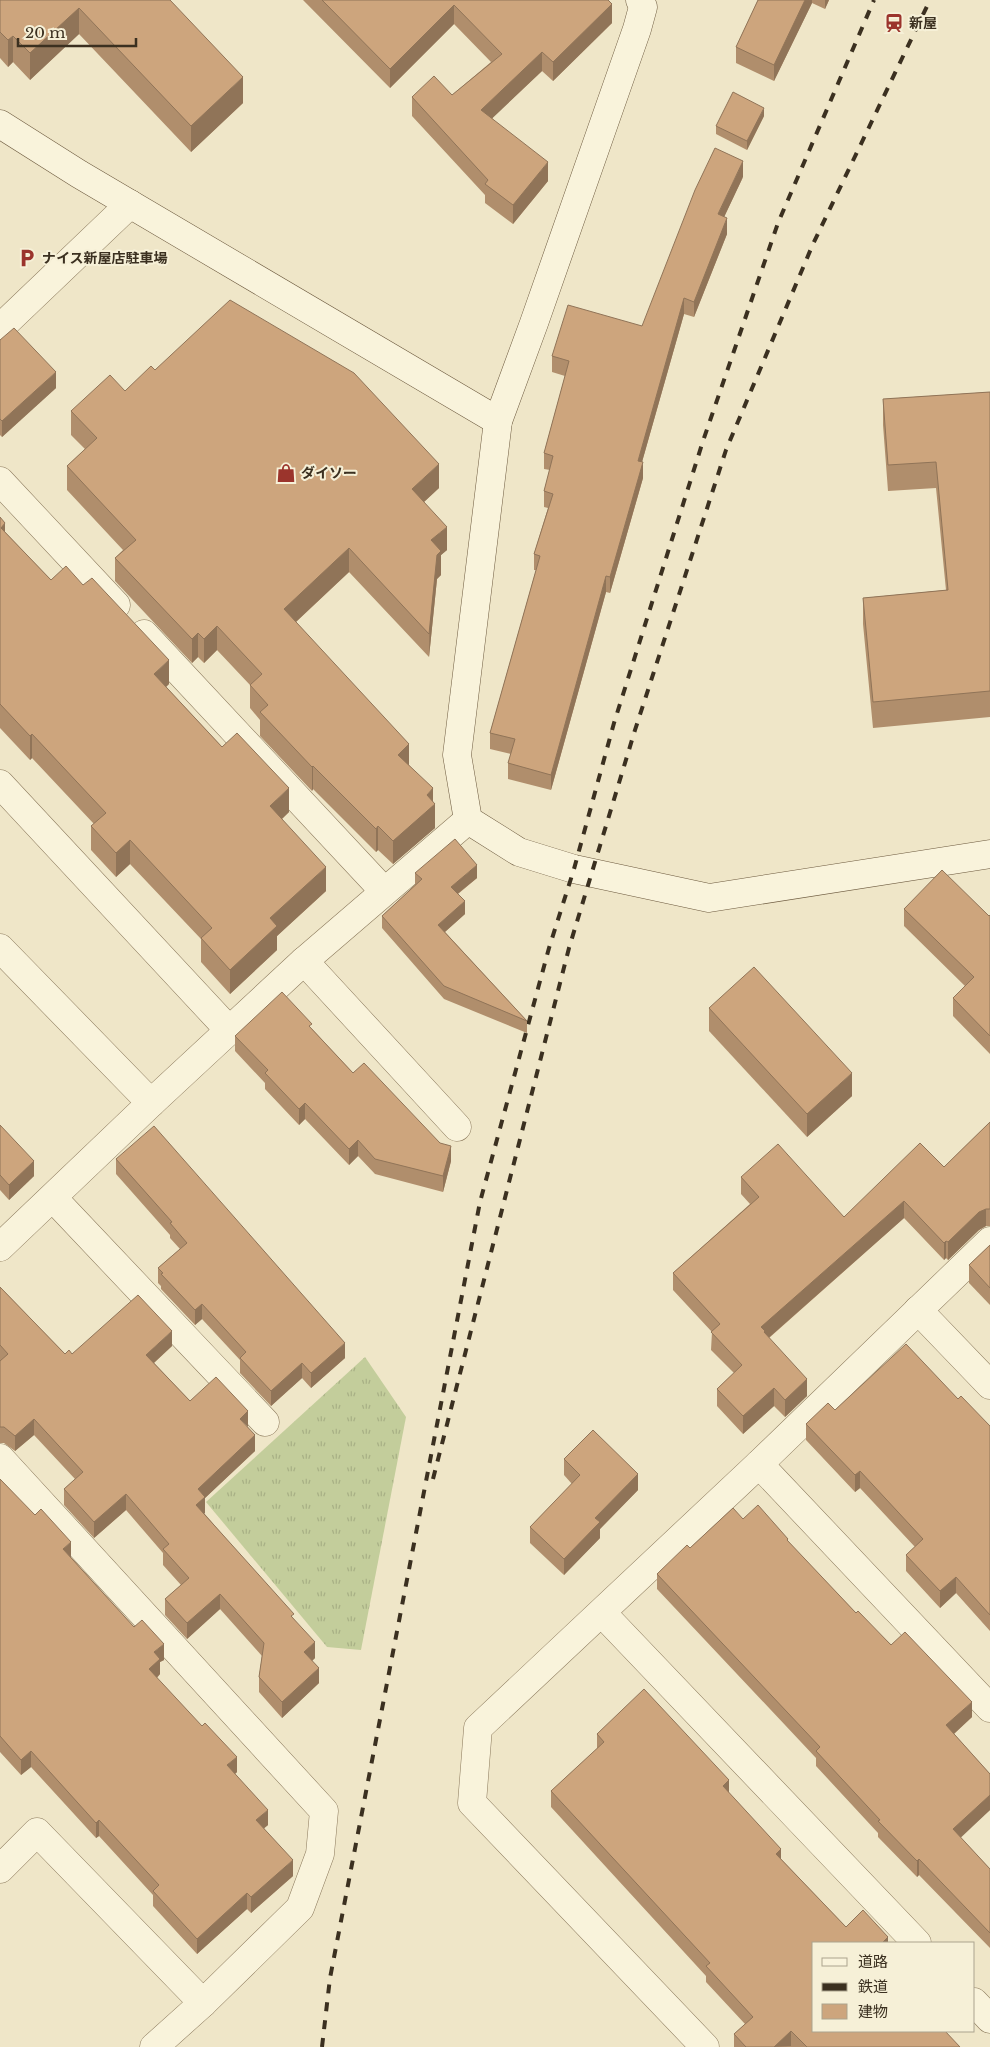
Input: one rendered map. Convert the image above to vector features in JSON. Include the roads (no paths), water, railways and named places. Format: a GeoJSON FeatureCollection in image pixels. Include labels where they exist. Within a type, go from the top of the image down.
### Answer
{"type":"FeatureCollection","features":[{"type":"Feature","properties":{"kind":"street"},"geometry":{"type":"LineString","coordinates":[[640,0],[643,7],[637,29],[538,314],[498,421],[457,755],[468,820],[519,852],[574,869],[709,898],[990,854]]}},
{"type":"Feature","properties":{"kind":"street"},"geometry":{"type":"LineString","coordinates":[[0,124],[79,174],[498,421]]}},
{"type":"Feature","properties":{"kind":"street"},"geometry":{"type":"LineString","coordinates":[[0,328],[130,204]]}},
{"type":"Feature","properties":{"kind":"street"},"geometry":{"type":"LineString","coordinates":[[0,480],[384,891]]}},
{"type":"Feature","properties":{"kind":"street"},"geometry":{"type":"LineString","coordinates":[[0,784],[230,1031]]}},
{"type":"Feature","properties":{"kind":"street"},"geometry":{"type":"LineString","coordinates":[[0,1247],[304,961],[468,820]]}},
{"type":"Feature","properties":{"kind":"street"},"geometry":{"type":"LineString","coordinates":[[0,948],[151,1103]]}},
{"type":"Feature","properties":{"kind":"street"},"geometry":{"type":"LineString","coordinates":[[304,961],[457,1127]]}},
{"type":"Feature","properties":{"kind":"street"},"geometry":{"type":"LineString","coordinates":[[53,1198],[265,1422]]}},
{"type":"Feature","properties":{"kind":"street"},"geometry":{"type":"LineString","coordinates":[[705,2047],[472,1803],[478,1728],[759,1464],[990,1240]]}},
{"type":"Feature","properties":{"kind":"street"},"geometry":{"type":"LineString","coordinates":[[918,1310],[990,1385]]}},
{"type":"Feature","properties":{"kind":"street"},"geometry":{"type":"LineString","coordinates":[[0,1458],[324,1811],[320,1854],[300,1908],[203,2003],[154,2047]]}},
{"type":"Feature","properties":{"kind":"street"},"geometry":{"type":"LineString","coordinates":[[759,1464],[990,1708]]}},
{"type":"Feature","properties":{"kind":"street"},"geometry":{"type":"LineString","coordinates":[[602,1613],[916,1942]]}},
{"type":"Feature","properties":{"kind":"street"},"geometry":{"type":"LineString","coordinates":[[0,1869],[37,1832],[203,2003]]}},
{"type":"Feature","properties":{"kind":"street"},"geometry":{"type":"LineString","coordinates":[[975,2003],[990,2019]]}},
{"type":"Feature","properties":{"kind":"railway"},"geometry":{"type":"LineString","coordinates":[[322,2047],[330,1978],[480,1202],[549,948],[574,869],[614,723],[703,441],[778,223],[874,0]]}},
{"type":"Feature","properties":{"kind":"railway"},"geometry":{"type":"LineString","coordinates":[[433,1479],[569,948],[635,730],[726,450],[813,244],[930,0]]}},
{"type":"Feature","properties":{"kind":"place","name":"新屋"},"geometry":{"type":"Point","coordinates":[894,23]}},
{"type":"Feature","properties":{"kind":"place","name":"ナイス新屋店駐車場"},"geometry":{"type":"Point","coordinates":[27,258]}},
{"type":"Feature","properties":{"kind":"place","name":"ダイソー"},"geometry":{"type":"Point","coordinates":[286,473]}}]}
